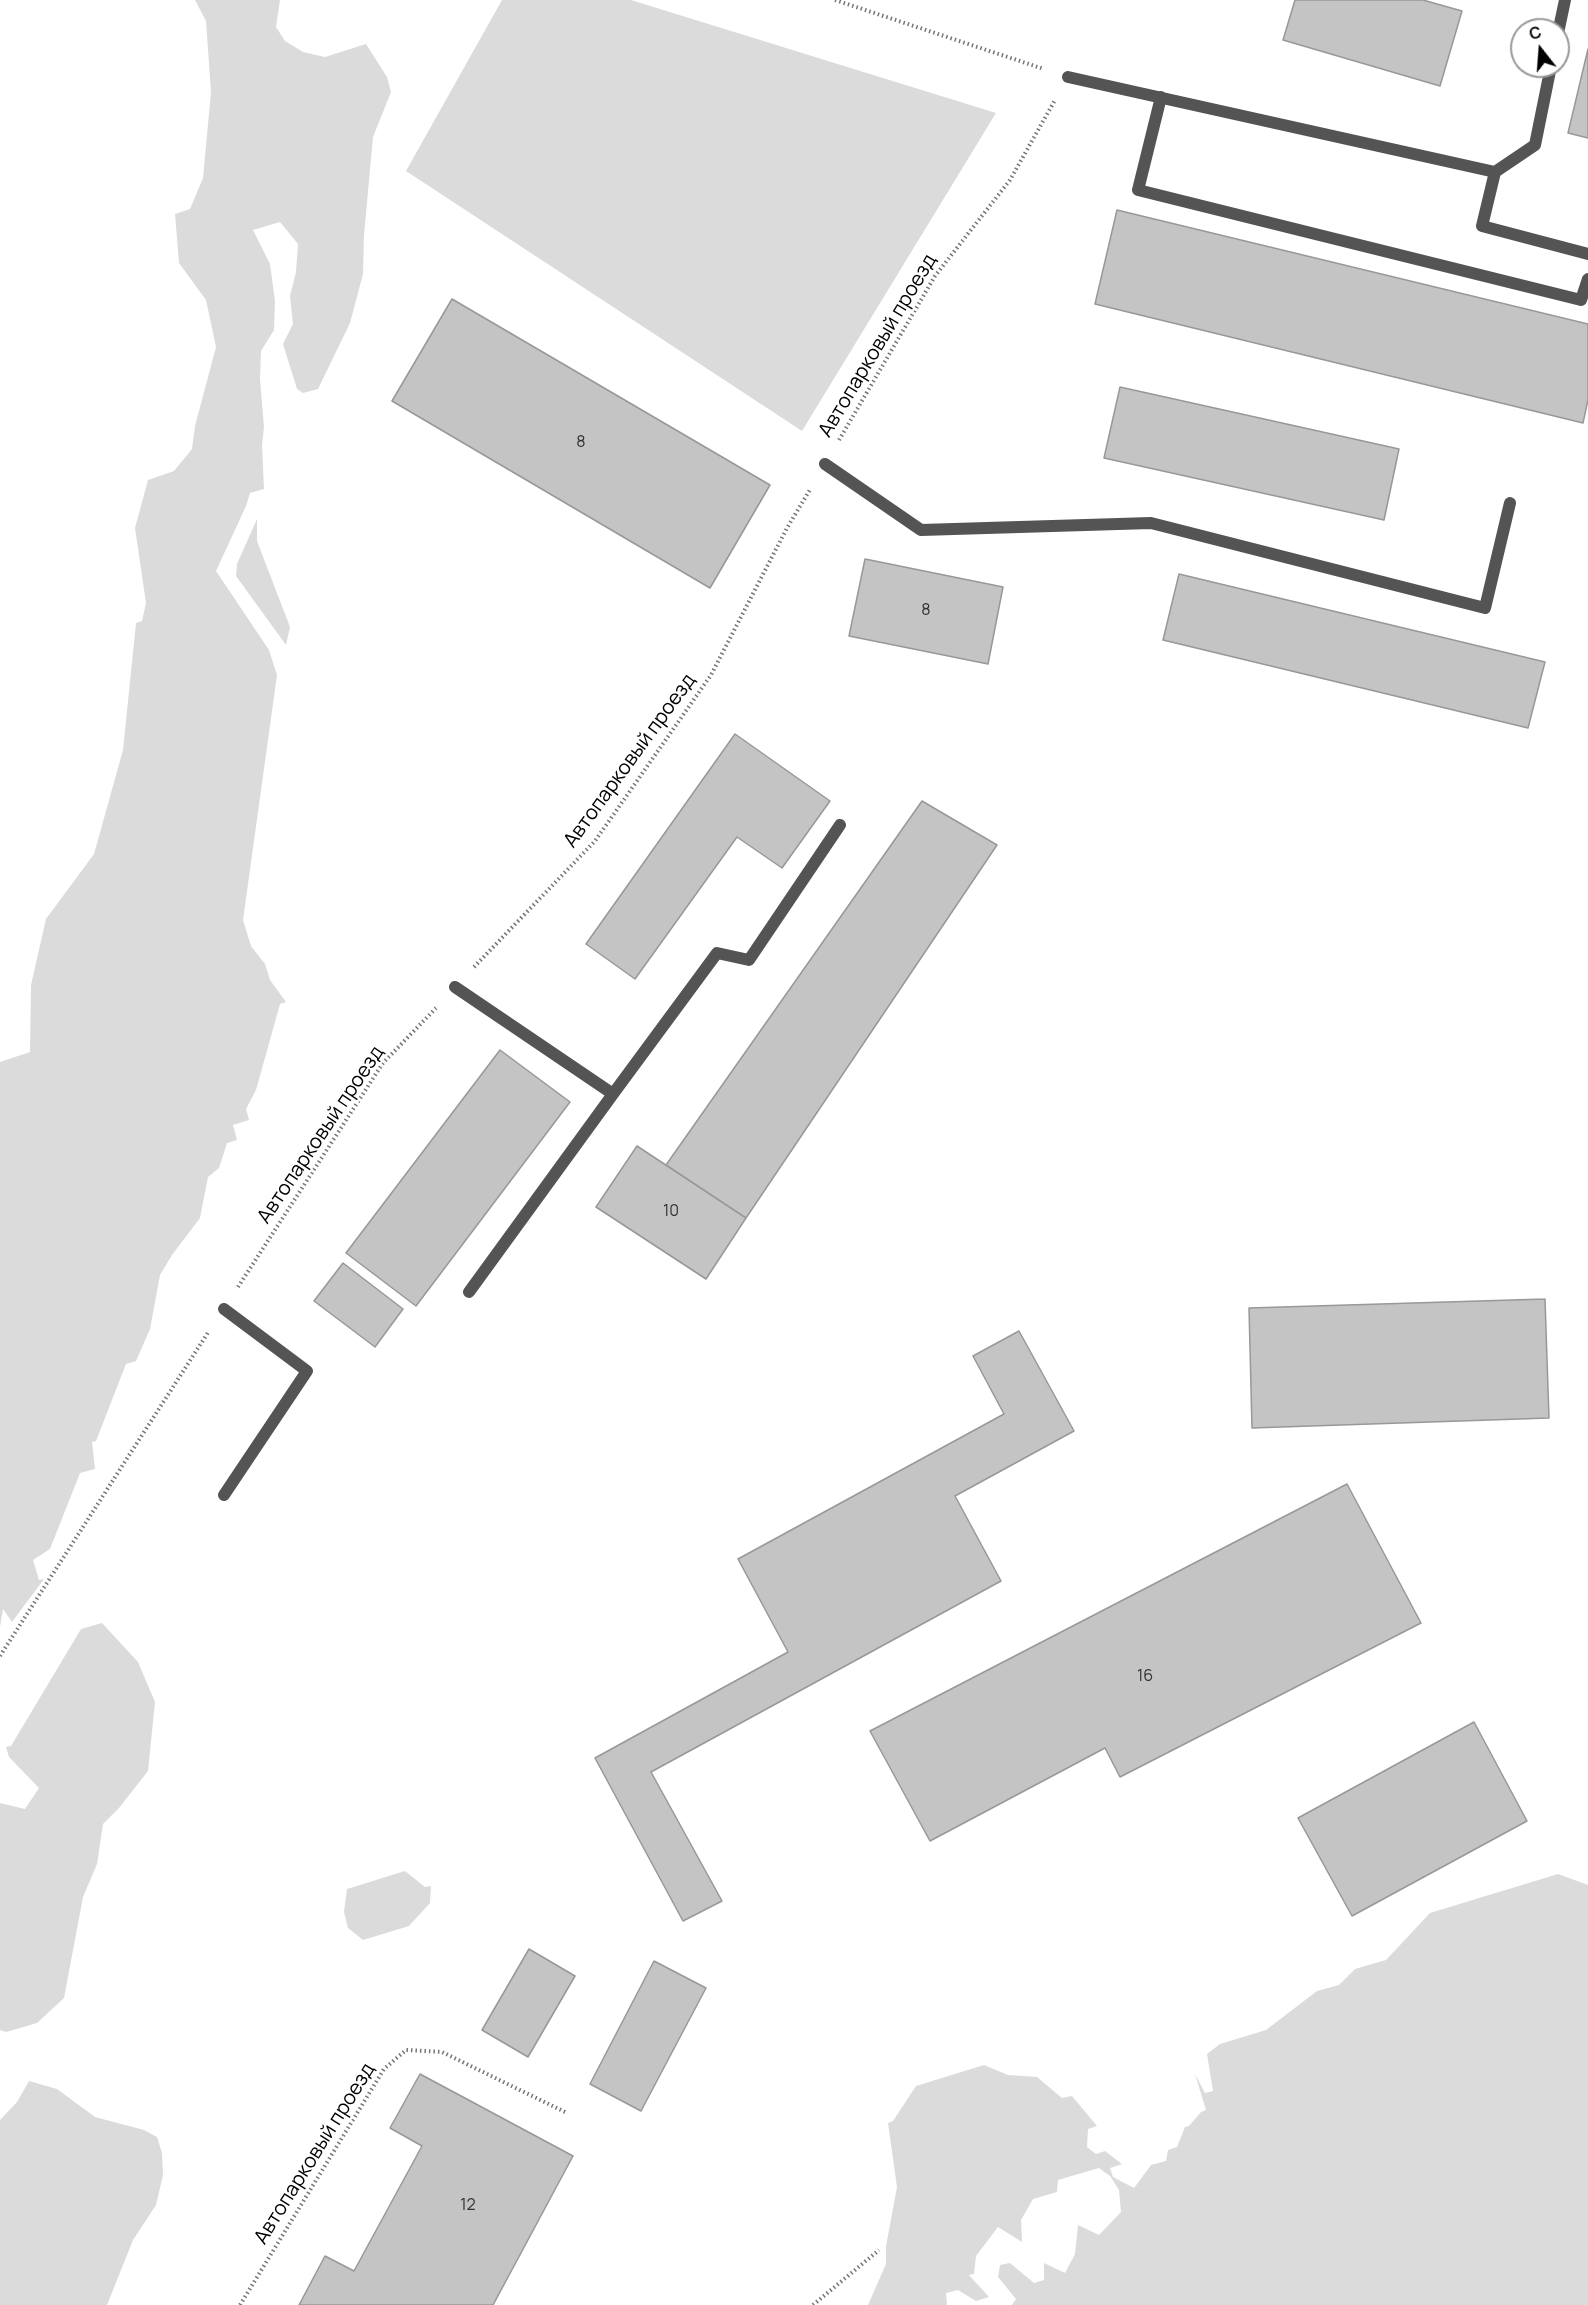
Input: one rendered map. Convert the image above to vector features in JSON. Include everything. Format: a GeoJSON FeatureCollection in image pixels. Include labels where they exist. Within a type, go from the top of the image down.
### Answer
{"type":"FeatureCollection","features":[{"type":"Feature","properties":{"kind":"lane"},"geometry":{"type":"LineString","coordinates":[[1561,18],[1565,0]]}},
{"type":"Feature","properties":{"kind":"lane"},"geometry":{"type":"LineString","coordinates":[[1068,77],[1495,172]]}},
{"type":"Feature","properties":{"kind":"lane"},"geometry":{"type":"LineString","coordinates":[[1549,78],[1535,145],[1495,172],[1482,226],[1588,254]]}},
{"type":"Feature","properties":{"kind":"lane"},"geometry":{"type":"LineString","coordinates":[[1161,97],[1138,190],[1581,300],[1588,279]]}},
{"type":"Feature","properties":{"kind":"lane"},"geometry":{"type":"LineString","coordinates":[[825,464],[921,530],[1151,523],[1485,608],[1510,503]]}},
{"type":"Feature","properties":{"kind":"lane"},"geometry":{"type":"LineString","coordinates":[[469,1292],[717,953],[749,960],[840,825]]}},
{"type":"Feature","properties":{"kind":"lane"},"geometry":{"type":"LineString","coordinates":[[455,987],[613,1094]]}},
{"type":"Feature","properties":{"kind":"lane"},"geometry":{"type":"LineString","coordinates":[[224,1309],[307,1371],[224,1495]]}},
{"type":"Feature","properties":{"kind":"path"},"geometry":{"type":"LineString","coordinates":[[835,0],[1068,77]]}},
{"type":"Feature","properties":{"kind":"path","name":"Автопарковый проезд"},"geometry":{"type":"LineString","coordinates":[[0,1656],[382,1063],[595,841],[711,675],[787,528],[935,276],[1010,180],[1068,77]]}},
{"type":"Feature","properties":{"kind":"path","name":"Автопарковый проезд"},"geometry":{"type":"LineString","coordinates":[[240,2305],[384,2069],[406,2050],[442,2052],[567,2113]]}},
{"type":"Feature","properties":{"kind":"path"},"geometry":{"type":"LineString","coordinates":[[813,2305],[879,2250]]}},
{"type":"Feature","properties":{"kind":"shaded area"},"geometry":{"type":"Polygon","coordinates":[[[195,0],[280,0],[276,27],[285,41],[303,52],[325,57],[366,44],[387,77],[391,92],[373,137],[364,235],[363,274],[350,323],[318,389],[303,393],[297,389],[283,344],[293,324],[290,296],[296,272],[298,244],[280,222],[253,230],[270,264],[275,301],[274,330],[261,351],[264,489],[250,493],[216,571],[269,650],[277,675],[243,920],[251,946],[265,964],[270,980],[286,1002],[280,1004],[256,1090],[246,1109],[249,1120],[233,1125],[237,1140],[227,1143],[219,1168],[208,1177],[200,1218],[160,1275],[150,1329],[136,1361],[126,1364],[96,1441],[92,1442],[95,1469],[80,1473],[50,1549],[33,1560],[39,1580],[44,1579],[12,1622],[3,1609],[0,1627],[0,1062],[30,1052],[31,985],[46,919],[94,854],[123,750],[136,623],[142,621],[146,603],[135,528],[148,480],[174,471],[192,449],[195,426],[216,347],[206,300],[179,263],[175,214],[190,209],[203,178],[211,92],[206,21],[195,0]]]}},
{"type":"Feature","properties":{"kind":"shaded area"},"geometry":{"type":"Polygon","coordinates":[[[502,0],[631,0],[996,113],[802,431],[406,171],[502,0]]]}},
{"type":"Feature","properties":{"kind":"shaded area"},"geometry":{"type":"Polygon","coordinates":[[[257,519],[257,541],[290,627],[286,645],[236,576],[237,564],[257,519]]]}},
{"type":"Feature","properties":{"kind":"shaded area"},"geometry":{"type":"Polygon","coordinates":[[[102,1623],[138,1662],[155,1702],[148,1771],[119,1808],[103,1824],[97,1864],[83,1897],[64,1998],[37,2023],[6,2032],[0,2030],[0,1803],[25,1809],[39,1788],[9,1757],[6,1747],[11,1746],[81,1629],[102,1623]]]}},
{"type":"Feature","properties":{"kind":"shaded area"},"geometry":{"type":"Polygon","coordinates":[[[405,1871],[425,1887],[431,1886],[430,1903],[409,1926],[363,1940],[348,1928],[344,1912],[347,1889],[405,1871]]]}},
{"type":"Feature","properties":{"kind":"shaded area"},"geometry":{"type":"Polygon","coordinates":[[[1558,1874],[1588,1885],[1588,2305],[1012,2305],[1016,2299],[998,2277],[1000,2265],[1010,2263],[1034,2283],[1044,2280],[1044,2263],[1065,2273],[1075,2254],[1078,2225],[1099,2235],[1121,2212],[1119,2190],[1110,2176],[1099,2168],[1058,2180],[1057,2192],[1033,2199],[1021,2220],[1022,2242],[998,2227],[976,2256],[974,2274],[969,2275],[989,2297],[976,2301],[958,2290],[946,2293],[947,2305],[868,2305],[886,2264],[886,2246],[897,2187],[888,2123],[893,2121],[916,2086],[984,2065],[1008,2075],[1037,2077],[1062,2098],[1072,2096],[1097,2126],[1088,2129],[1087,2147],[1096,2154],[1105,2151],[1122,2164],[1110,2168],[1113,2177],[1134,2188],[1151,2165],[1166,2161],[1168,2150],[1177,2147],[1185,2127],[1206,2110],[1195,2074],[1205,2093],[1213,2091],[1207,2054],[1220,2044],[1266,2030],[1317,1991],[1339,1985],[1355,1969],[1386,1960],[1430,1913],[1558,1874]]]}},
{"type":"Feature","properties":{"kind":"shaded area"},"geometry":{"type":"Polygon","coordinates":[[[29,2081],[57,2089],[95,2117],[144,2130],[157,2137],[162,2153],[163,2175],[156,2205],[133,2240],[107,2305],[0,2305],[0,2120],[17,2102],[29,2081]]]}},
{"type":"Feature","properties":{"kind":"building"},"geometry":{"type":"Polygon","coordinates":[[[1295,0],[1423,0],[1462,11],[1440,86],[1283,40],[1295,0]]]}},
{"type":"Feature","properties":{"kind":"building"},"geometry":{"type":"Polygon","coordinates":[[[1588,49],[1588,138],[1568,133],[1588,49]]]}},
{"type":"Feature","properties":{"kind":"building"},"geometry":{"type":"Polygon","coordinates":[[[1117,210],[1588,324],[1588,400],[1583,423],[1095,304],[1117,210]]]}},
{"type":"Feature","properties":{"kind":"building"},"geometry":{"type":"Polygon","coordinates":[[[452,299],[770,485],[710,588],[392,401],[452,299]]]}},
{"type":"Feature","properties":{"kind":"building"},"geometry":{"type":"Polygon","coordinates":[[[1120,387],[1399,449],[1384,520],[1104,458],[1120,387]]]}},
{"type":"Feature","properties":{"kind":"building"},"geometry":{"type":"Polygon","coordinates":[[[865,559],[1003,587],[988,664],[849,636],[865,559]]]}},
{"type":"Feature","properties":{"kind":"building"},"geometry":{"type":"Polygon","coordinates":[[[1179,574],[1545,662],[1528,728],[1163,640],[1179,574]]]}},
{"type":"Feature","properties":{"kind":"building"},"geometry":{"type":"Polygon","coordinates":[[[735,734],[830,801],[782,868],[737,837],[635,979],[586,944],[735,734]]]}},
{"type":"Feature","properties":{"kind":"building"},"geometry":{"type":"Polygon","coordinates":[[[922,801],[997,845],[746,1218],[666,1165],[922,801]]]}},
{"type":"Feature","properties":{"kind":"building"},"geometry":{"type":"Polygon","coordinates":[[[500,1050],[570,1102],[416,1306],[346,1253],[500,1050]]]}},
{"type":"Feature","properties":{"kind":"building"},"geometry":{"type":"Polygon","coordinates":[[[637,1146],[746,1218],[706,1279],[596,1207],[637,1146]]]}},
{"type":"Feature","properties":{"kind":"building"},"geometry":{"type":"Polygon","coordinates":[[[343,1263],[403,1309],[375,1347],[314,1301],[343,1263]]]}},
{"type":"Feature","properties":{"kind":"building"},"geometry":{"type":"Polygon","coordinates":[[[1545,1299],[1549,1418],[1252,1428],[1249,1308],[1545,1299]]]}},
{"type":"Feature","properties":{"kind":"building"},"geometry":{"type":"Polygon","coordinates":[[[1019,1331],[1074,1431],[955,1496],[1001,1581],[651,1772],[722,1901],[683,1921],[595,1758],[788,1652],[738,1559],[1004,1414],[973,1356],[1019,1331]]]}},
{"type":"Feature","properties":{"kind":"building"},"geometry":{"type":"Polygon","coordinates":[[[1347,1484],[1421,1623],[1120,1777],[1105,1748],[930,1841],[870,1731],[1347,1484]]]}},
{"type":"Feature","properties":{"kind":"building"},"geometry":{"type":"Polygon","coordinates":[[[1474,1722],[1527,1821],[1352,1916],[1298,1818],[1474,1722]]]}},
{"type":"Feature","properties":{"kind":"building"},"geometry":{"type":"Polygon","coordinates":[[[529,1949],[575,1976],[528,2057],[482,2030],[529,1949]]]}},
{"type":"Feature","properties":{"kind":"building"},"geometry":{"type":"Polygon","coordinates":[[[654,1961],[706,1988],[641,2111],[590,2084],[654,1961]]]}},
{"type":"Feature","properties":{"kind":"building"},"geometry":{"type":"Polygon","coordinates":[[[420,2074],[573,2156],[493,2305],[299,2305],[325,2256],[354,2271],[422,2146],[390,2128],[420,2074]]]}}]}
